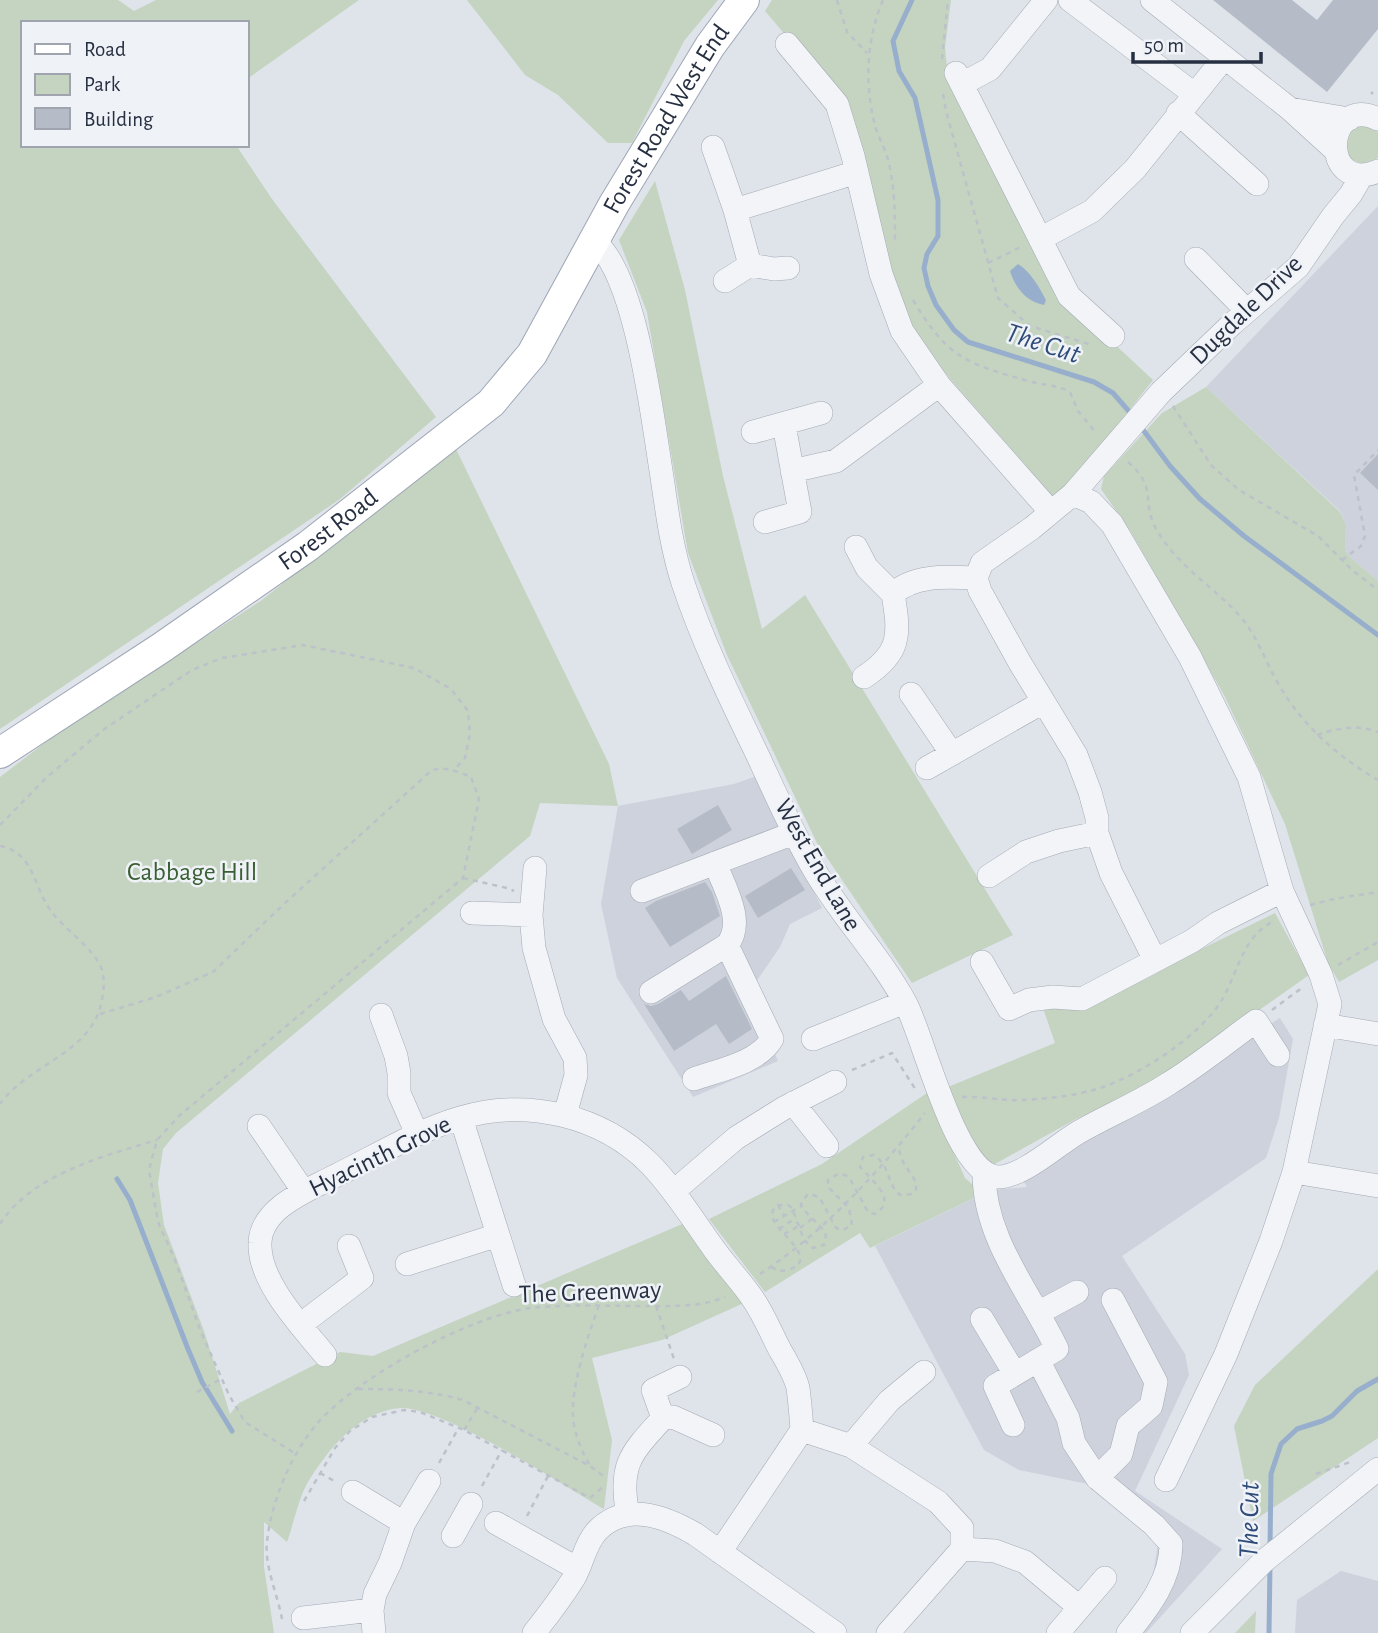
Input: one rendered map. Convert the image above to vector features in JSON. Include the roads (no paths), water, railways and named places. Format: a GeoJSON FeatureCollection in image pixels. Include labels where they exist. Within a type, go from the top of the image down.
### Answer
{"type":"FeatureCollection","features":[{"type":"Feature","properties":{"kind":"main road","name":"Forest Road West End"},"geometry":{"type":"LineString","coordinates":[[594,241],[710,46],[744,0]]}},
{"type":"Feature","properties":{"kind":"main road","name":"Forest Road"},"geometry":{"type":"LineString","coordinates":[[0,753],[161,648],[308,546],[491,403],[532,354],[594,241]]}},
{"type":"Feature","properties":{"kind":"street"},"geometry":{"type":"LineString","coordinates":[[1046,0],[990,69],[950,77],[1069,296],[1108,342]]}},
{"type":"Feature","properties":{"kind":"street"},"geometry":{"type":"LineString","coordinates":[[1070,0],[1194,94]]}},
{"type":"Feature","properties":{"kind":"street"},"geometry":{"type":"LineString","coordinates":[[1152,0],[1290,109],[1354,165]]}},
{"type":"Feature","properties":{"kind":"street"},"geometry":{"type":"LineString","coordinates":[[787,44],[838,104],[881,274],[902,331],[939,385],[1051,512]]}},
{"type":"Feature","properties":{"kind":"street"},"geometry":{"type":"LineString","coordinates":[[1040,239],[1092,211],[1135,169],[1224,58]]}},
{"type":"Feature","properties":{"kind":"street"},"geometry":{"type":"LineString","coordinates":[[1290,109],[1369,107]]}},
{"type":"Feature","properties":{"kind":"street","name":"Dugdale Drive"},"geometry":{"type":"LineString","coordinates":[[976,578],[982,563],[1073,494],[1116,445],[1162,401],[1247,311],[1298,267],[1351,194],[1354,165],[1337,131],[1369,107]]}},
{"type":"Feature","properties":{"kind":"street"},"geometry":{"type":"LineString","coordinates":[[1178,113],[1257,184]]}},
{"type":"Feature","properties":{"kind":"street"},"geometry":{"type":"LineString","coordinates":[[713,147],[735,210],[750,265]]}},
{"type":"Feature","properties":{"kind":"street"},"geometry":{"type":"LineString","coordinates":[[735,210],[857,172]]}},
{"type":"Feature","properties":{"kind":"street","name":"West End Lane"},"geometry":{"type":"LineString","coordinates":[[594,241],[601,247],[618,277],[632,320],[650,390],[662,478],[682,580],[726,687],[794,833],[841,912],[905,1002],[922,1040],[950,1122],[973,1162],[984,1173]]}},
{"type":"Feature","properties":{"kind":"street"},"geometry":{"type":"LineString","coordinates":[[1196,259],[1247,311]]}},
{"type":"Feature","properties":{"kind":"street"},"geometry":{"type":"LineString","coordinates":[[725,281],[750,265],[774,270],[788,268]]}},
{"type":"Feature","properties":{"kind":"street"},"geometry":{"type":"LineString","coordinates":[[792,471],[835,461],[939,385]]}},
{"type":"Feature","properties":{"kind":"street"},"geometry":{"type":"LineString","coordinates":[[752,432],[821,413]]}},
{"type":"Feature","properties":{"kind":"street"},"geometry":{"type":"LineString","coordinates":[[765,522],[800,512],[784,425]]}},
{"type":"Feature","properties":{"kind":"street"},"geometry":{"type":"LineString","coordinates":[[1073,494],[1090,502],[1112,524],[1190,657],[1249,777],[1282,891],[1321,975],[1330,1004],[1294,1172],[1271,1241],[1226,1354],[1166,1480]]}},
{"type":"Feature","properties":{"kind":"street"},"geometry":{"type":"LineString","coordinates":[[856,547],[867,568],[893,594],[898,623],[893,647],[882,666],[864,677]]}},
{"type":"Feature","properties":{"kind":"street"},"geometry":{"type":"LineString","coordinates":[[893,594],[901,586],[919,580],[976,578],[988,606],[1076,755],[1090,792],[1097,818],[1097,833],[1111,873],[1155,960]]}},
{"type":"Feature","properties":{"kind":"street"},"geometry":{"type":"LineString","coordinates":[[911,694],[952,754]]}},
{"type":"Feature","properties":{"kind":"street"},"geometry":{"type":"LineString","coordinates":[[927,768],[1043,702]]}},
{"type":"Feature","properties":{"kind":"street"},"geometry":{"type":"LineString","coordinates":[[642,891],[794,833]]}},
{"type":"Feature","properties":{"kind":"street"},"geometry":{"type":"LineString","coordinates":[[989,876],[1027,852],[1059,841],[1097,833]]}},
{"type":"Feature","properties":{"kind":"street"},"geometry":{"type":"LineString","coordinates":[[651,992],[727,945],[734,937],[736,924],[715,863]]}},
{"type":"Feature","properties":{"kind":"street"},"geometry":{"type":"LineString","coordinates":[[535,868],[531,908],[534,948],[554,1019],[575,1058],[576,1075],[565,1115]]}},
{"type":"Feature","properties":{"kind":"street"},"geometry":{"type":"LineString","coordinates":[[982,962],[1009,1009],[1029,1000],[1053,997],[1082,999],[1192,941],[1218,923],[1282,891]]}},
{"type":"Feature","properties":{"kind":"street"},"geometry":{"type":"LineString","coordinates":[[472,913],[531,908]]}},
{"type":"Feature","properties":{"kind":"street"},"geometry":{"type":"LineString","coordinates":[[694,1079],[749,1059],[766,1049],[772,1039],[727,945]]}},
{"type":"Feature","properties":{"kind":"street"},"geometry":{"type":"LineString","coordinates":[[813,1039],[905,1002]]}},
{"type":"Feature","properties":{"kind":"street"},"geometry":{"type":"LineString","coordinates":[[381,1015],[396,1056],[399,1093],[417,1134]]}},
{"type":"Feature","properties":{"kind":"street"},"geometry":{"type":"LineString","coordinates":[[1013,1425],[995,1386],[1056,1349],[1003,1252],[984,1192],[984,1173],[1000,1177],[1030,1165],[1080,1131],[1170,1083],[1256,1021],[1278,1055]]}},
{"type":"Feature","properties":{"kind":"street"},"geometry":{"type":"LineString","coordinates":[[1325,1025],[1378,1034]]}},
{"type":"Feature","properties":{"kind":"street"},"geometry":{"type":"LineString","coordinates":[[674,1191],[736,1138],[793,1103],[835,1082]]}},
{"type":"Feature","properties":{"kind":"street"},"geometry":{"type":"LineString","coordinates":[[793,1103],[827,1146]]}},
{"type":"Feature","properties":{"kind":"street","name":"Hyacinth Grove"},"geometry":{"type":"LineString","coordinates":[[325,1355],[300,1325],[268,1277],[261,1259],[259,1241],[266,1221],[304,1192],[417,1134],[478,1114],[534,1110],[589,1122],[625,1143],[674,1191],[752,1298],[789,1365],[797,1386],[802,1430]]}},
{"type":"Feature","properties":{"kind":"street"},"geometry":{"type":"LineString","coordinates":[[461,1118],[514,1285]]}},
{"type":"Feature","properties":{"kind":"street"},"geometry":{"type":"LineString","coordinates":[[259,1126],[304,1192]]}},
{"type":"Feature","properties":{"kind":"street"},"geometry":{"type":"LineString","coordinates":[[1294,1172],[1378,1186]]}},
{"type":"Feature","properties":{"kind":"street"},"geometry":{"type":"LineString","coordinates":[[407,1264],[498,1235]]}},
{"type":"Feature","properties":{"kind":"street"},"geometry":{"type":"LineString","coordinates":[[300,1325],[362,1278],[349,1246]]}},
{"type":"Feature","properties":{"kind":"street"},"geometry":{"type":"LineString","coordinates":[[1038,1313],[1077,1292]]}},
{"type":"Feature","properties":{"kind":"street"},"geometry":{"type":"LineString","coordinates":[[1097,1478],[1121,1454],[1129,1426],[1151,1406],[1156,1382],[1113,1300]]}},
{"type":"Feature","properties":{"kind":"street"},"geometry":{"type":"LineString","coordinates":[[982,1319],[1015,1374]]}},
{"type":"Feature","properties":{"kind":"street"},"geometry":{"type":"LineString","coordinates":[[1038,1360],[1068,1419],[1074,1443],[1097,1478],[1154,1525],[1171,1544],[1171,1561],[1161,1586],[1128,1633]]}},
{"type":"Feature","properties":{"kind":"street"},"geometry":{"type":"LineString","coordinates":[[851,1446],[890,1401],[924,1372]]}},
{"type":"Feature","properties":{"kind":"street"},"geometry":{"type":"LineString","coordinates":[[663,1418],[653,1390],[680,1377]]}},
{"type":"Feature","properties":{"kind":"street"},"geometry":{"type":"LineString","coordinates":[[663,1418],[673,1418],[713,1435]]}},
{"type":"Feature","properties":{"kind":"street"},"geometry":{"type":"LineString","coordinates":[[628,1514],[624,1492],[627,1462],[663,1418]]}},
{"type":"Feature","properties":{"kind":"street"},"geometry":{"type":"LineString","coordinates":[[720,1552],[782,1464],[802,1430],[851,1446],[938,1502],[962,1528],[962,1549],[888,1633]]}},
{"type":"Feature","properties":{"kind":"street"},"geometry":{"type":"LineString","coordinates":[[1192,1633],[1264,1561],[1376,1471]]}},
{"type":"Feature","properties":{"kind":"street"},"geometry":{"type":"LineString","coordinates":[[293,1619],[373,1621],[375,1594],[390,1563],[404,1522],[429,1481]]}},
{"type":"Feature","properties":{"kind":"street"},"geometry":{"type":"LineString","coordinates":[[353,1492],[404,1522]]}},
{"type":"Feature","properties":{"kind":"street"},"geometry":{"type":"LineString","coordinates":[[453,1536],[471,1504]]}},
{"type":"Feature","properties":{"kind":"street"},"geometry":{"type":"LineString","coordinates":[[534,1633],[564,1594],[578,1569],[585,1549],[597,1532],[628,1514],[644,1513],[672,1521],[835,1633]]}},
{"type":"Feature","properties":{"kind":"street"},"geometry":{"type":"LineString","coordinates":[[496,1523],[578,1569]]}},
{"type":"Feature","properties":{"kind":"street"},"geometry":{"type":"LineString","coordinates":[[962,1549],[995,1551],[1025,1563],[1079,1607]]}},
{"type":"Feature","properties":{"kind":"street"},"geometry":{"type":"LineString","coordinates":[[1058,1633],[1105,1578]]}},
{"type":"Feature","properties":{"kind":"water"},"geometry":{"type":"Polygon","coordinates":[[[1018,264],[1037,285],[1046,300],[1044,305],[1032,301],[1018,288],[1010,271],[1018,264]]]}},
{"type":"Feature","properties":{"kind":"waterway","name":"The Cut"},"geometry":{"type":"LineString","coordinates":[[912,0],[893,41],[899,71],[915,98],[938,200],[938,236],[927,254],[924,268],[936,305],[954,330],[968,342],[1094,382],[1113,393],[1133,416]]}},
{"type":"Feature","properties":{"kind":"waterway","name":"The Cut"},"geometry":{"type":"LineString","coordinates":[[1141,427],[1170,466],[1200,499],[1244,536],[1378,635]]}},
{"type":"Feature","properties":{"kind":"waterway"},"geometry":{"type":"LineString","coordinates":[[117,1179],[130,1200],[202,1382],[232,1431]]}},
{"type":"Feature","properties":{"kind":"waterway","name":"The Cut"},"geometry":{"type":"LineString","coordinates":[[1270,1547],[1271,1474],[1281,1444],[1297,1429],[1332,1416],[1357,1391],[1378,1379]]}},
{"type":"Feature","properties":{"kind":"waterway","name":"The Cut"},"geometry":{"type":"LineString","coordinates":[[1269,1633],[1270,1564]]}},
{"type":"Feature","properties":{"kind":"park label","name":"Cabbage Hill"},"geometry":{"type":"Point","coordinates":[192,872]}}]}
